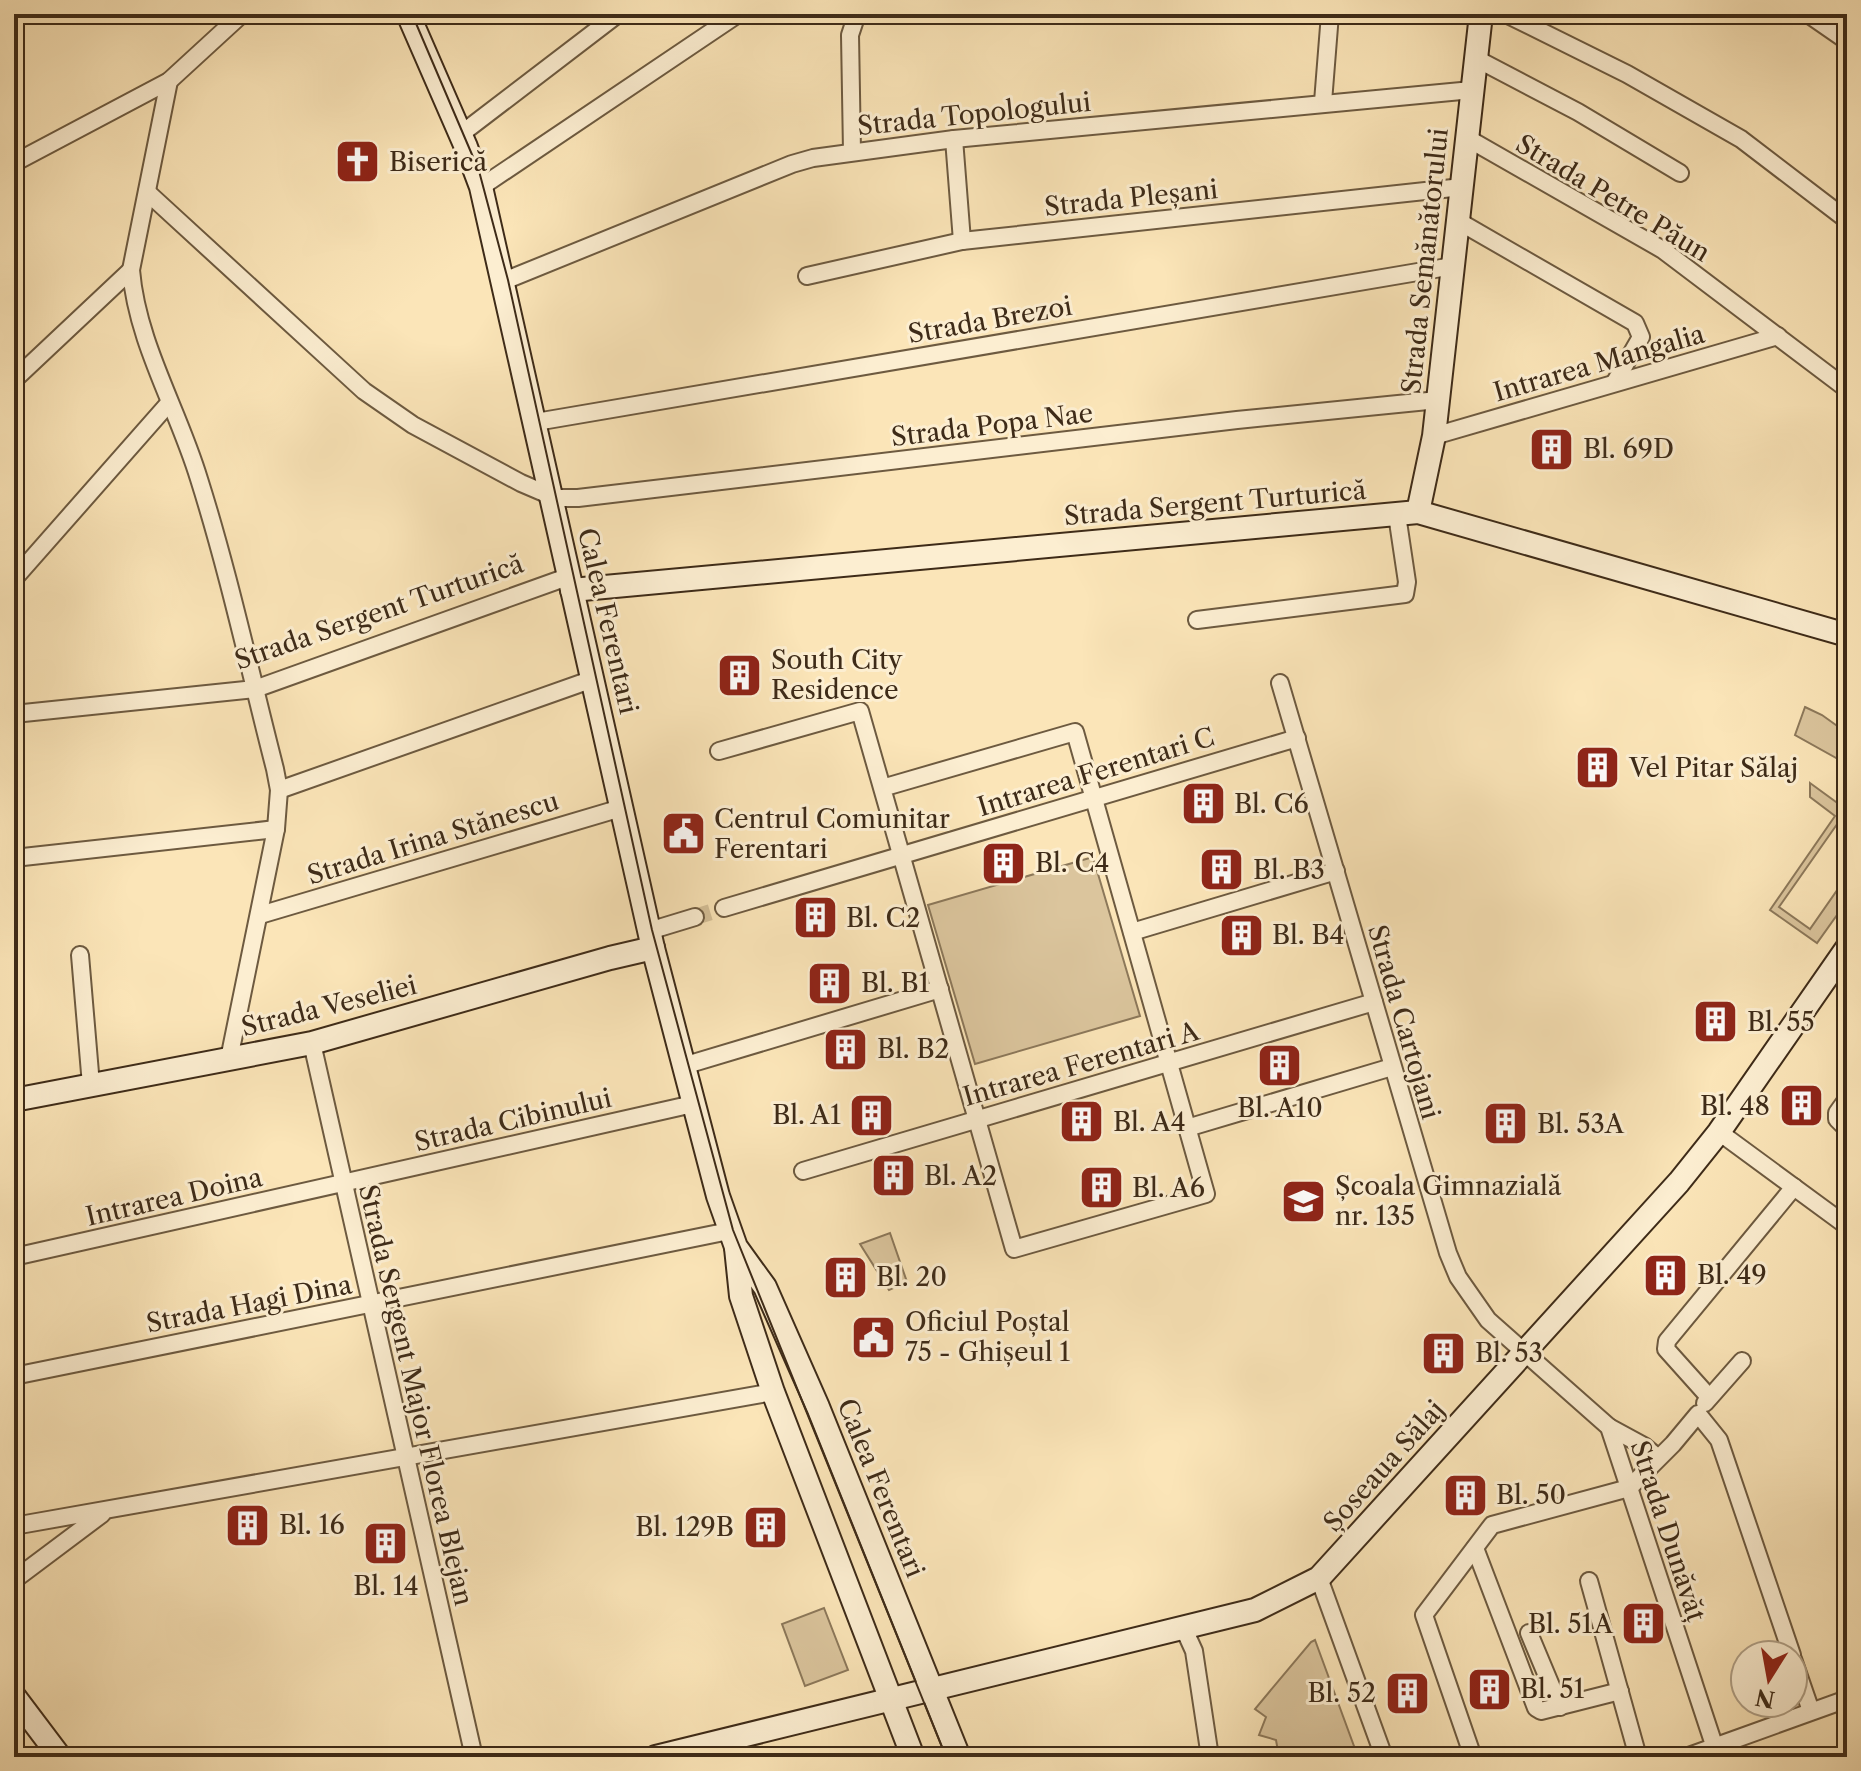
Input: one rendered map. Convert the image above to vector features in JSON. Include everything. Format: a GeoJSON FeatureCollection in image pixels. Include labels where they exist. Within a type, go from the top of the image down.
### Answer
{"type":"FeatureCollection","features":[{"type":"Feature","properties":{"kind":"street"},"geometry":{"type":"LineString","coordinates":[[14,163],[169,81],[242,14]]}},
{"type":"Feature","properties":{"kind":"street","name":"Calea Ferentari"},"geometry":{"type":"LineString","coordinates":[[408,14],[481,187],[651,940],[732,1239],[741,1296],[773,1392],[911,1694],[959,1757]]}},
{"type":"Feature","properties":{"kind":"street"},"geometry":{"type":"LineString","coordinates":[[461,134],[618,14]]}},
{"type":"Feature","properties":{"kind":"street"},"geometry":{"type":"LineString","coordinates":[[481,187],[738,14]]}},
{"type":"Feature","properties":{"kind":"street"},"geometry":{"type":"LineString","coordinates":[[852,151],[850,35],[857,14]]}},
{"type":"Feature","properties":{"kind":"street"},"geometry":{"type":"LineString","coordinates":[[1323,102],[1330,14]]}},
{"type":"Feature","properties":{"kind":"street","name":"Strada Semănătorului"},"geometry":{"type":"LineString","coordinates":[[1408,514],[1434,436],[1481,14]]}},
{"type":"Feature","properties":{"kind":"street"},"geometry":{"type":"LineString","coordinates":[[1506,14],[1627,74],[1741,139],[1847,220]]}},
{"type":"Feature","properties":{"kind":"street"},"geometry":{"type":"LineString","coordinates":[[1808,14],[1847,41]]}},
{"type":"Feature","properties":{"kind":"street"},"geometry":{"type":"LineString","coordinates":[[1475,58],[1578,112],[1680,173]]}},
{"type":"Feature","properties":{"kind":"street"},"geometry":{"type":"LineString","coordinates":[[169,81],[131,270],[138,313],[200,481],[279,790],[276,829],[229,1059]]}},
{"type":"Feature","properties":{"kind":"street","name":"Strada Topologului"},"geometry":{"type":"LineString","coordinates":[[504,281],[792,164],[852,151],[1323,102],[1472,90]]}},
{"type":"Feature","properties":{"kind":"street","name":"Strada Petre Păun"},"geometry":{"type":"LineString","coordinates":[[1467,138],[1663,250],[1847,389]]}},
{"type":"Feature","properties":{"kind":"street"},"geometry":{"type":"LineString","coordinates":[[954,139],[962,241]]}},
{"type":"Feature","properties":{"kind":"street","name":"Strada Pleșani"},"geometry":{"type":"LineString","coordinates":[[807,276],[962,241],[1462,187]]}},
{"type":"Feature","properties":{"kind":"street"},"geometry":{"type":"LineString","coordinates":[[147,192],[364,391],[413,425],[552,497]]}},
{"type":"Feature","properties":{"kind":"street"},"geometry":{"type":"LineString","coordinates":[[1458,221],[1635,323],[1641,337],[1615,382]]}},
{"type":"Feature","properties":{"kind":"street","name":"Strada Brezoi"},"geometry":{"type":"LineString","coordinates":[[536,422],[1453,266]]}},
{"type":"Feature","properties":{"kind":"street"},"geometry":{"type":"LineString","coordinates":[[14,380],[131,270]]}},
{"type":"Feature","properties":{"kind":"street","name":"Intrarea Mangalia"},"geometry":{"type":"LineString","coordinates":[[1434,436],[1778,336]]}},
{"type":"Feature","properties":{"kind":"street","name":"Strada Popa Nae"},"geometry":{"type":"LineString","coordinates":[[552,497],[578,498],[1237,420],[1438,400]]}},
{"type":"Feature","properties":{"kind":"street"},"geometry":{"type":"LineString","coordinates":[[14,579],[169,403]]}},
{"type":"Feature","properties":{"kind":"street"},"geometry":{"type":"LineString","coordinates":[[1197,620],[1405,594],[1408,514]]}},
{"type":"Feature","properties":{"kind":"street","name":"Strada Sergent Turturică"},"geometry":{"type":"LineString","coordinates":[[14,714],[255,689],[571,583],[1408,514],[1847,635]]}},
{"type":"Feature","properties":{"kind":"street"},"geometry":{"type":"LineString","coordinates":[[279,790],[593,679]]}},
{"type":"Feature","properties":{"kind":"street","name":"Strada Cartojani"},"geometry":{"type":"LineString","coordinates":[[1280,683],[1439,1229],[1458,1277],[1488,1320],[1524,1353]]}},
{"type":"Feature","properties":{"kind":"street"},"geometry":{"type":"LineString","coordinates":[[719,751],[860,711],[901,855],[940,989],[1014,1249],[1206,1194],[1075,732],[882,788]]}},
{"type":"Feature","properties":{"kind":"street","name":"Intrarea Ferentari C"},"geometry":{"type":"LineString","coordinates":[[724,908],[1297,738]]}},
{"type":"Feature","properties":{"kind":"street","name":"Strada Irina Stănescu"},"geometry":{"type":"LineString","coordinates":[[260,915],[621,808]]}},
{"type":"Feature","properties":{"kind":"street"},"geometry":{"type":"LineString","coordinates":[[14,858],[276,829]]}},
{"type":"Feature","properties":{"kind":"street"},"geometry":{"type":"LineString","coordinates":[[1132,932],[1336,871]]}},
{"type":"Feature","properties":{"kind":"street"},"geometry":{"type":"LineString","coordinates":[[651,940],[695,917]]}},
{"type":"Feature","properties":{"kind":"street","name":"Strada Veseliei"},"geometry":{"type":"LineString","coordinates":[[14,1100],[312,1043],[610,958],[651,940]]}},
{"type":"Feature","properties":{"kind":"street","name":"Șoseaua Sălaj"},"geometry":{"type":"LineString","coordinates":[[656,1757],[1255,1610],[1319,1578],[1679,1182],[1719,1132],[1847,948]]}},
{"type":"Feature","properties":{"kind":"street"},"geometry":{"type":"LineString","coordinates":[[80,955],[91,1085]]}},
{"type":"Feature","properties":{"kind":"street"},"geometry":{"type":"LineString","coordinates":[[683,1066],[940,989]]}},
{"type":"Feature","properties":{"kind":"street","name":"Intrarea Ferentari A"},"geometry":{"type":"LineString","coordinates":[[803,1171],[1374,1002]]}},
{"type":"Feature","properties":{"kind":"street","name":"Strada Sergent Major Florea Blejan"},"geometry":{"type":"LineString","coordinates":[[312,1043],[474,1757]]}},
{"type":"Feature","properties":{"kind":"street"},"geometry":{"type":"LineString","coordinates":[[1187,1128],[1392,1067]]}},
{"type":"Feature","properties":{"kind":"street"},"geometry":{"type":"LineString","coordinates":[[1847,1099],[1837,1113],[1837,1119],[1847,1129]]}},
{"type":"Feature","properties":{"kind":"street","name":"Strada Cibinului"},"geometry":{"type":"LineString","coordinates":[[344,1183],[693,1104]]}},
{"type":"Feature","properties":{"kind":"street"},"geometry":{"type":"LineString","coordinates":[[1719,1132],[1842,1222],[1847,1202]]}},
{"type":"Feature","properties":{"kind":"street","name":"Intrarea Doina"},"geometry":{"type":"LineString","coordinates":[[14,1257],[344,1183]]}},
{"type":"Feature","properties":{"kind":"street"},"geometry":{"type":"LineString","coordinates":[[1709,1397],[1666,1349],[1667,1341],[1794,1187]]}},
{"type":"Feature","properties":{"kind":"street","name":"Calea Ferentari"},"geometry":{"type":"LineString","coordinates":[[732,1239],[765,1287],[823,1421],[911,1694],[913,1757]]}},
{"type":"Feature","properties":{"kind":"street","name":"Strada Hagi Dina"},"geometry":{"type":"LineString","coordinates":[[14,1376],[371,1304],[732,1239]]}},
{"type":"Feature","properties":{"kind":"street","name":"Strada Dunăvăț"},"geometry":{"type":"LineString","coordinates":[[1524,1353],[1609,1427],[1716,1752]]}},
{"type":"Feature","properties":{"kind":"street"},"geometry":{"type":"LineString","coordinates":[[1473,1757],[1424,1615],[1492,1525],[1629,1488],[1673,1444],[1742,1361]]}},
{"type":"Feature","properties":{"kind":"street"},"geometry":{"type":"LineString","coordinates":[[14,1526],[773,1392]]}},
{"type":"Feature","properties":{"kind":"street"},"geometry":{"type":"LineString","coordinates":[[1698,1414],[1719,1440],[1786,1639]]}},
{"type":"Feature","properties":{"kind":"street"},"geometry":{"type":"LineString","coordinates":[[1609,1427],[1644,1446],[1657,1457]]}},
{"type":"Feature","properties":{"kind":"street"},"geometry":{"type":"LineString","coordinates":[[14,1580],[106,1511]]}},
{"type":"Feature","properties":{"kind":"street"},"geometry":{"type":"LineString","coordinates":[[1475,1548],[1536,1708],[1541,1711],[1620,1691]]}},
{"type":"Feature","properties":{"kind":"street"},"geometry":{"type":"LineString","coordinates":[[1319,1578],[1384,1757]]}},
{"type":"Feature","properties":{"kind":"street"},"geometry":{"type":"LineString","coordinates":[[1589,1581],[1638,1757]]}},
{"type":"Feature","properties":{"kind":"street"},"geometry":{"type":"LineString","coordinates":[[1184,1629],[1194,1651],[1210,1757]]}},
{"type":"Feature","properties":{"kind":"street"},"geometry":{"type":"LineString","coordinates":[[1529,1633],[1560,1707]]}},
{"type":"Feature","properties":{"kind":"street"},"geometry":{"type":"LineString","coordinates":[[14,1696],[60,1757]]}},
{"type":"Feature","properties":{"kind":"street"},"geometry":{"type":"LineString","coordinates":[[1686,1757],[1716,1752],[1847,1699]]}},
{"type":"Feature","properties":{"kind":"street"},"geometry":{"type":"LineString","coordinates":[[1809,1705],[1811,1711]]}},
{"type":"Feature","properties":{"kind":"shaded area"},"geometry":{"type":"Polygon","coordinates":[[[1805,707],[1847,733],[1847,764],[1795,735],[1805,707]]]}},
{"type":"Feature","properties":{"kind":"shaded area"},"geometry":{"type":"Polygon","coordinates":[[[1810,783],[1847,810],[1779,907],[1810,929],[1847,876],[1847,901],[1817,943],[1770,910],[1835,816],[1810,797],[1810,783]]]}},
{"type":"Feature","properties":{"kind":"shaded area"},"geometry":{"type":"Polygon","coordinates":[[[1093,857],[1140,1016],[975,1064],[928,905],[1093,857]]]}},
{"type":"Feature","properties":{"kind":"shaded area"},"geometry":{"type":"Polygon","coordinates":[[[890,1233],[907,1282],[889,1290],[860,1244],[890,1233]]]}},
{"type":"Feature","properties":{"kind":"shaded area"},"geometry":{"type":"Polygon","coordinates":[[[824,1608],[848,1670],[805,1686],[782,1624],[824,1608]]]}},
{"type":"Feature","properties":{"kind":"shaded area"},"geometry":{"type":"Polygon","coordinates":[[[1315,1640],[1358,1757],[1279,1757],[1276,1740],[1259,1735],[1266,1717],[1255,1709],[1315,1640]]]}},
{"type":"Feature","properties":{"kind":"tunnel"},"geometry":{"type":"LineString","coordinates":[[695,917],[724,908]]}},
{"type":"Feature","properties":{"kind":"tram line"},"geometry":{"type":"LineString","coordinates":[[412,14],[479,171],[508,280],[652,930],[733,1230],[946,1757]]}},
{"type":"Feature","properties":{"kind":"place","name":"Biserică"},"geometry":{"type":"Point","coordinates":[358,162]}},
{"type":"Feature","properties":{"kind":"place","name":"Bl. 69D"},"geometry":{"type":"Point","coordinates":[1552,449]}},
{"type":"Feature","properties":{"kind":"place","name":"South City Residence"},"geometry":{"type":"Point","coordinates":[740,675]}},
{"type":"Feature","properties":{"kind":"place","name":"Vel Pitar Sălaj"},"geometry":{"type":"Point","coordinates":[1598,768]}},
{"type":"Feature","properties":{"kind":"place","name":"Bl. C6"},"geometry":{"type":"Point","coordinates":[1203,804]}},
{"type":"Feature","properties":{"kind":"place","name":"Centrul Comunitar Ferentari"},"geometry":{"type":"Point","coordinates":[683,834]}},
{"type":"Feature","properties":{"kind":"place","name":"Bl. C4"},"geometry":{"type":"Point","coordinates":[1004,863]}},
{"type":"Feature","properties":{"kind":"place","name":"Bl. B3"},"geometry":{"type":"Point","coordinates":[1222,870]}},
{"type":"Feature","properties":{"kind":"place","name":"Bl. C2"},"geometry":{"type":"Point","coordinates":[815,918]}},
{"type":"Feature","properties":{"kind":"place","name":"Bl. B4"},"geometry":{"type":"Point","coordinates":[1241,935]}},
{"type":"Feature","properties":{"kind":"place","name":"Bl. B1"},"geometry":{"type":"Point","coordinates":[830,983]}},
{"type":"Feature","properties":{"kind":"place","name":"Bl. 55"},"geometry":{"type":"Point","coordinates":[1716,1022]}},
{"type":"Feature","properties":{"kind":"place","name":"Bl. B2"},"geometry":{"type":"Point","coordinates":[846,1049]}},
{"type":"Feature","properties":{"kind":"place","name":"Bl. A10"},"geometry":{"type":"Point","coordinates":[1280,1065]}},
{"type":"Feature","properties":{"kind":"place","name":"Bl. 48"},"geometry":{"type":"Point","coordinates":[1801,1106]}},
{"type":"Feature","properties":{"kind":"place","name":"Bl. A1"},"geometry":{"type":"Point","coordinates":[872,1115]}},
{"type":"Feature","properties":{"kind":"place","name":"Bl. A4"},"geometry":{"type":"Point","coordinates":[1082,1122]}},
{"type":"Feature","properties":{"kind":"place","name":"Bl. 53A"},"geometry":{"type":"Point","coordinates":[1506,1124]}},
{"type":"Feature","properties":{"kind":"place","name":"Bl. A2"},"geometry":{"type":"Point","coordinates":[893,1176]}},
{"type":"Feature","properties":{"kind":"place","name":"Bl. A6"},"geometry":{"type":"Point","coordinates":[1101,1188]}},
{"type":"Feature","properties":{"kind":"place","name":"Școala Gimnazială nr. 135"},"geometry":{"type":"Point","coordinates":[1304,1201]}},
{"type":"Feature","properties":{"kind":"place","name":"Bl. 49"},"geometry":{"type":"Point","coordinates":[1666,1275]}},
{"type":"Feature","properties":{"kind":"place","name":"Bl. 20"},"geometry":{"type":"Point","coordinates":[845,1277]}},
{"type":"Feature","properties":{"kind":"place","name":"Oficiul Poștal 75 - Ghișeul 1"},"geometry":{"type":"Point","coordinates":[874,1337]}},
{"type":"Feature","properties":{"kind":"place","name":"Bl. 53"},"geometry":{"type":"Point","coordinates":[1444,1353]}},
{"type":"Feature","properties":{"kind":"place","name":"Bl. 50"},"geometry":{"type":"Point","coordinates":[1465,1495]}},
{"type":"Feature","properties":{"kind":"place","name":"Bl. 16"},"geometry":{"type":"Point","coordinates":[248,1525]}},
{"type":"Feature","properties":{"kind":"place","name":"Bl. 129B"},"geometry":{"type":"Point","coordinates":[765,1527]}},
{"type":"Feature","properties":{"kind":"place","name":"Bl. 14"},"geometry":{"type":"Point","coordinates":[386,1543]}},
{"type":"Feature","properties":{"kind":"place","name":"Bl. 51A"},"geometry":{"type":"Point","coordinates":[1644,1624]}},
{"type":"Feature","properties":{"kind":"place","name":"Bl. 51"},"geometry":{"type":"Point","coordinates":[1489,1689]}},
{"type":"Feature","properties":{"kind":"place","name":"Bl. 52"},"geometry":{"type":"Point","coordinates":[1407,1693]}}]}
